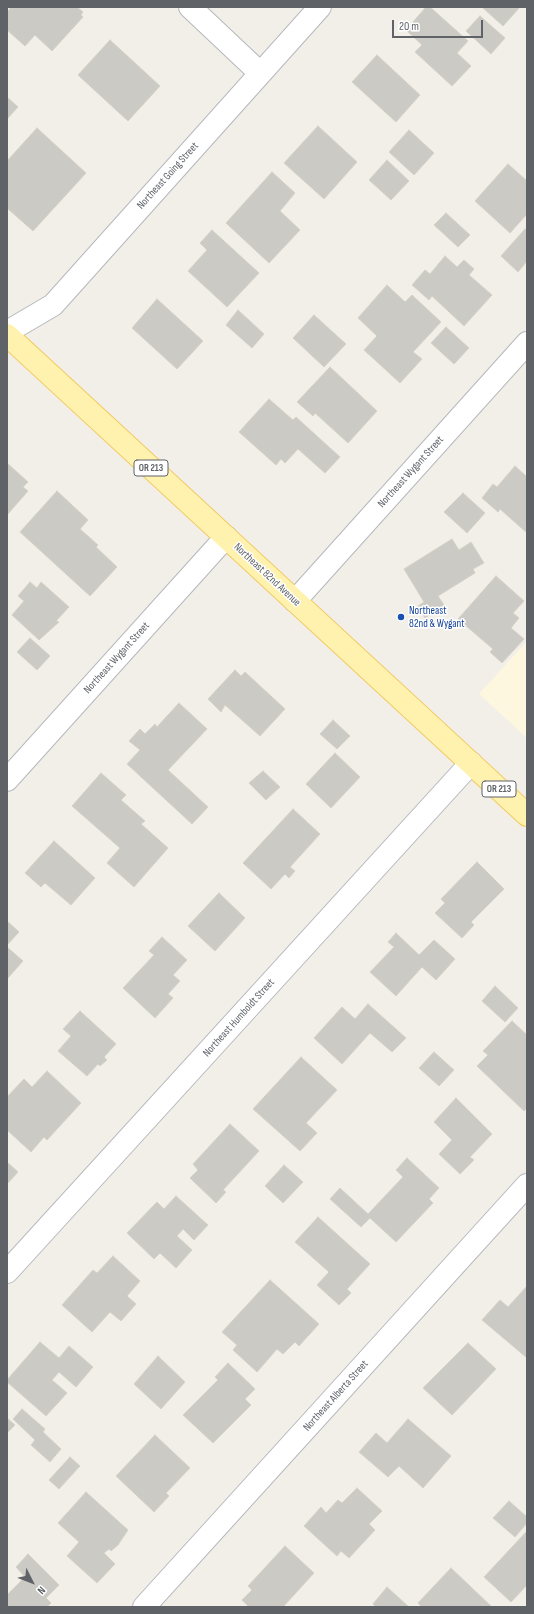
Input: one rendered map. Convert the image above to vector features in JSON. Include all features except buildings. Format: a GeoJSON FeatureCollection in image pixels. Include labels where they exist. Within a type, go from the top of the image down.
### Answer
{"type":"FeatureCollection","features":[{"type":"Feature","properties":{"kind":"main road","name":"Northeast 82nd Avenue"},"geometry":{"type":"LineString","coordinates":[[7,333],[527,815]]}},
{"type":"Feature","properties":{"kind":"street"},"geometry":{"type":"LineString","coordinates":[[190,7],[260,73]]}},
{"type":"Feature","properties":{"kind":"street","name":"Northeast Going Street"},"geometry":{"type":"LineString","coordinates":[[7,333],[53,305],[320,7]]}},
{"type":"Feature","properties":{"kind":"street","name":"Northeast Wygant Street"},"geometry":{"type":"LineString","coordinates":[[295,600],[527,343]]}},
{"type":"Feature","properties":{"kind":"street","name":"Northeast Wygant Street"},"geometry":{"type":"LineString","coordinates":[[7,780],[226,537]]}},
{"type":"Feature","properties":{"kind":"street","name":"Northeast Humboldt Street"},"geometry":{"type":"LineString","coordinates":[[7,1272],[471,763]]}},
{"type":"Feature","properties":{"kind":"street","name":"Northeast Alberta Street"},"geometry":{"type":"LineString","coordinates":[[144,1607],[527,1185]]}},
{"type":"Feature","properties":{"kind":"shaded area"},"geometry":{"type":"Polygon","coordinates":[[[527,641],[527,738],[479,694],[527,641]]]}},
{"type":"Feature","properties":{"kind":"place","name":"Northeast 82nd & Wygant"},"geometry":{"type":"Point","coordinates":[401,617]}}]}
